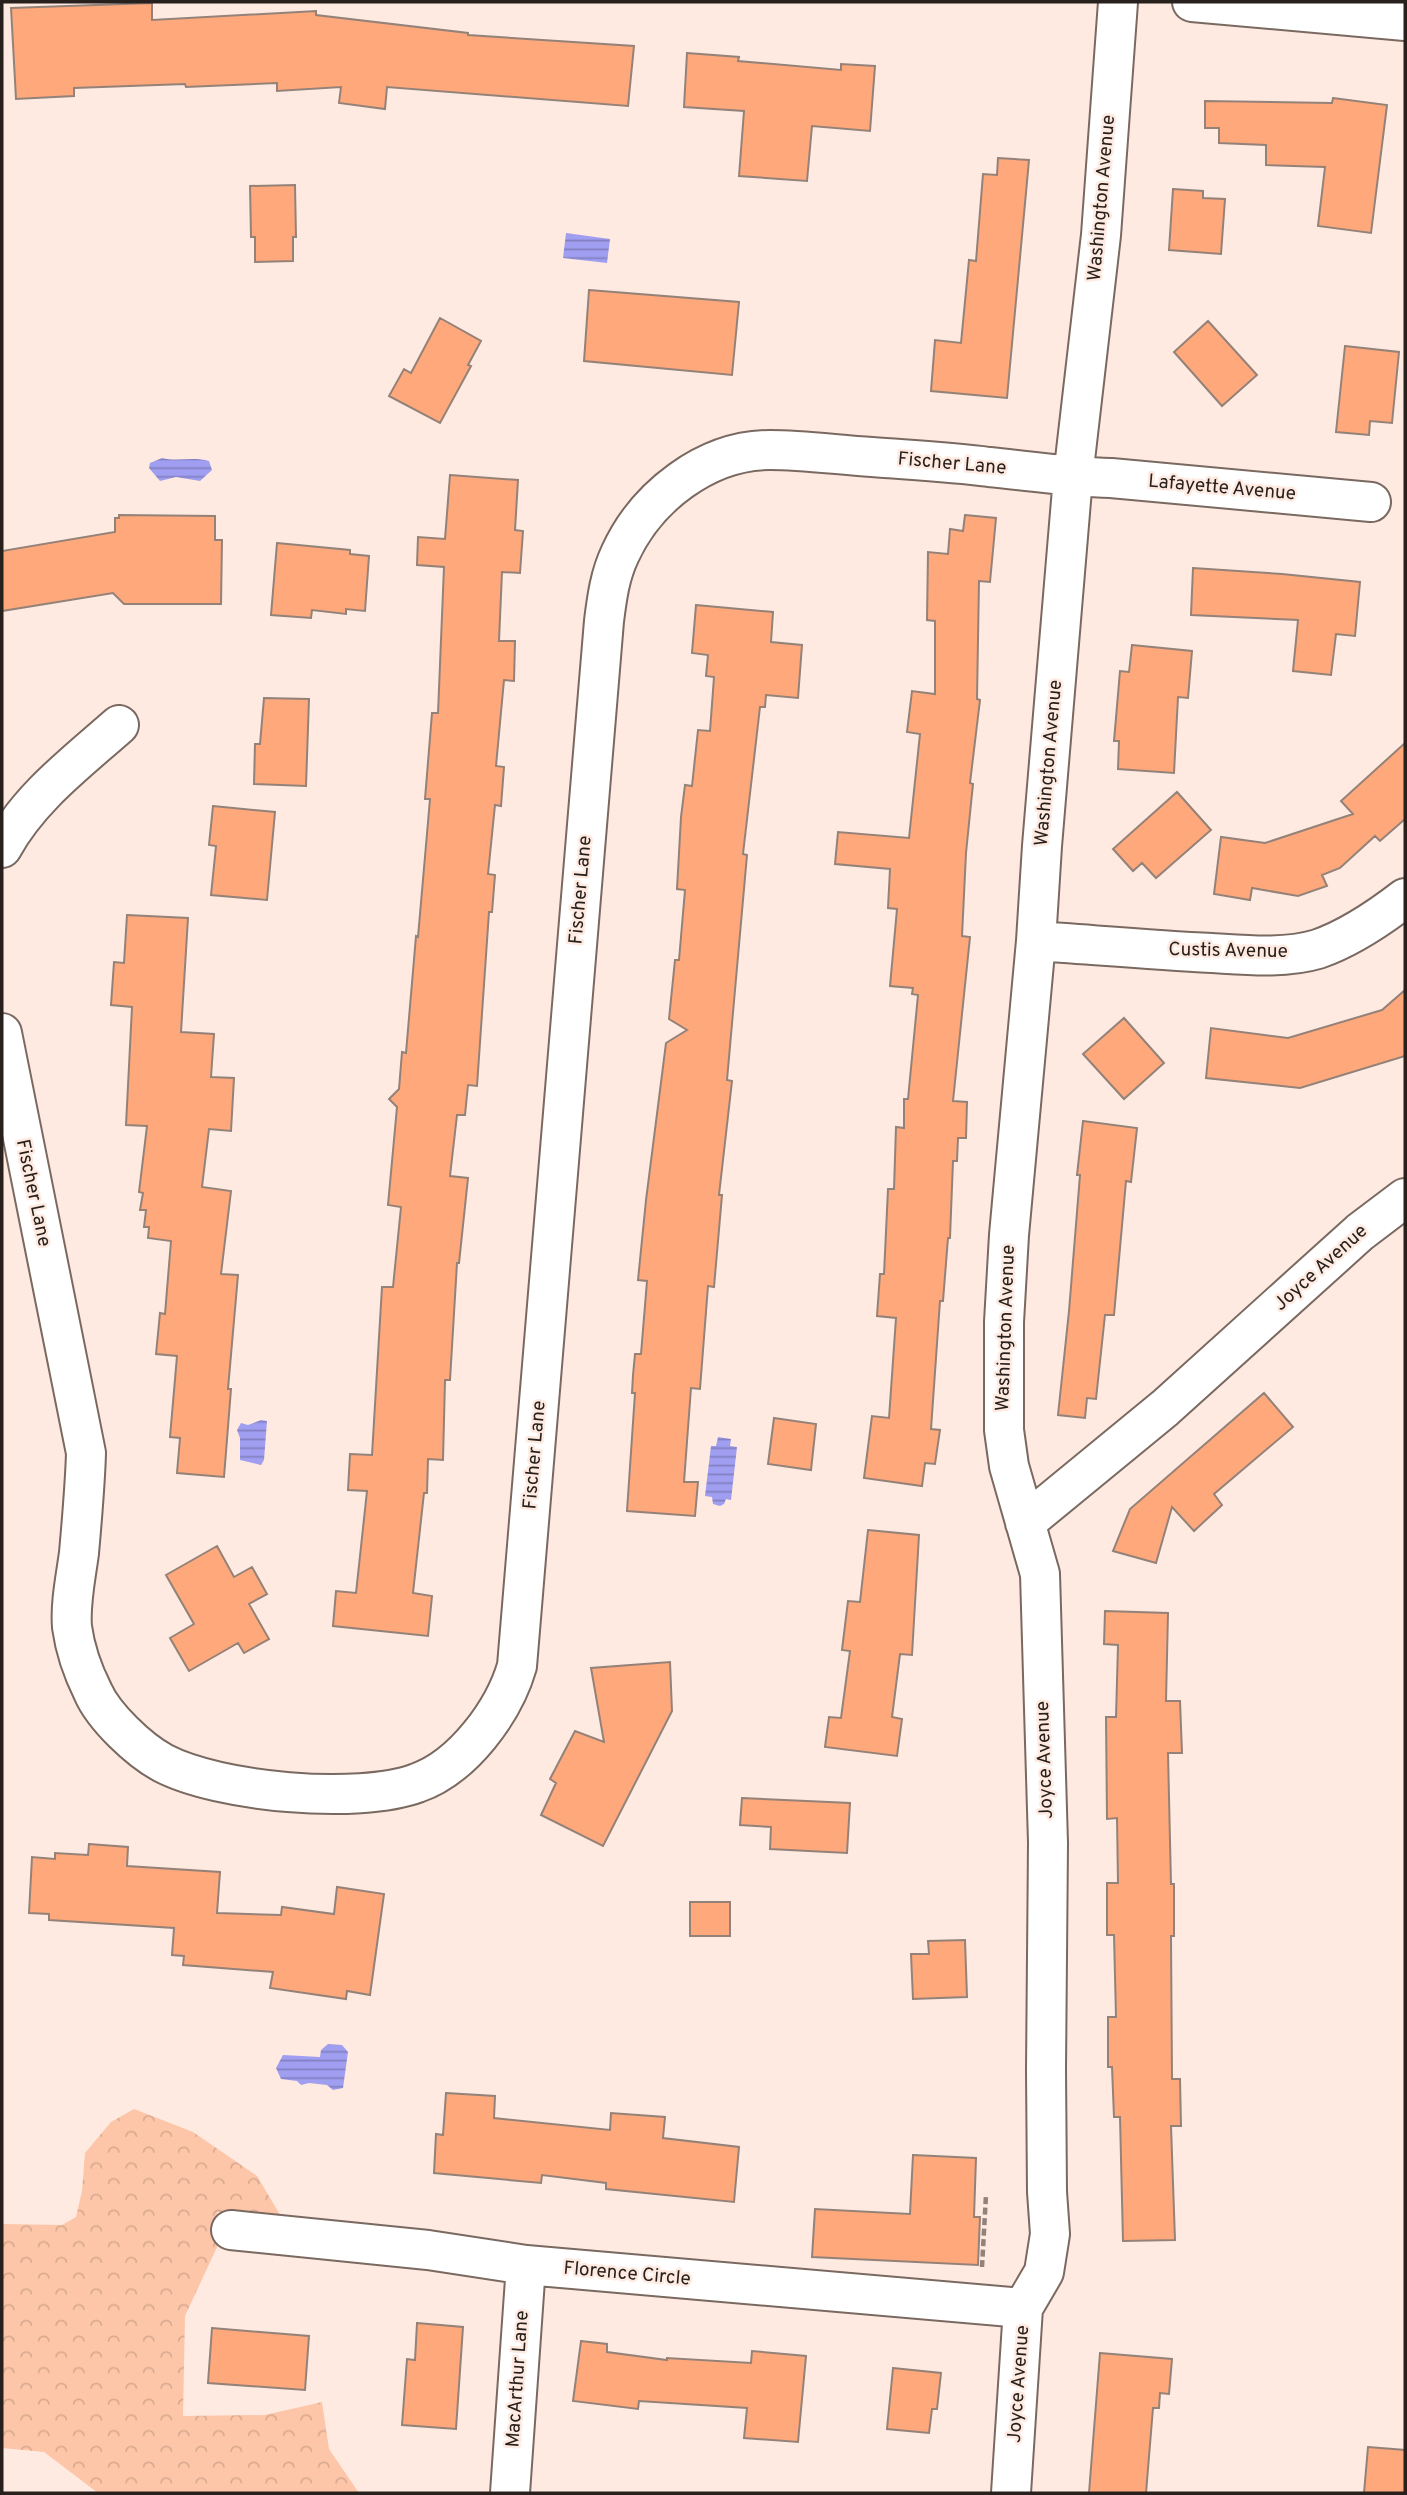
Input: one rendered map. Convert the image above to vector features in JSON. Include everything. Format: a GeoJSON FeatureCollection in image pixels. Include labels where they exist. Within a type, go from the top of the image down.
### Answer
{"type":"FeatureCollection","features":[{"type":"Feature","properties":{"kind":"street","name":"Washington Avenue"},"geometry":{"type":"LineString","coordinates":[[1025,1523],[1009,1466],[1004,1430],[1003,1358],[1010,1222],[1036,941],[1073,477],[1101,235],[1118,2]]}},
{"type":"Feature","properties":{"kind":"street"},"geometry":{"type":"LineString","coordinates":[[1192,2],[1405,21]]}},
{"type":"Feature","properties":{"kind":"street","name":"Fischer Lane"},"geometry":{"type":"LineString","coordinates":[[2,1033],[86,1452],[85,1494],[72,1624],[77,1653],[93,1694],[106,1713],[145,1750],[160,1762],[189,1774],[258,1788],[319,1794],[373,1793],[418,1783],[453,1761],[481,1734],[503,1700],[517,1666],[604,621],[608,587],[626,541],[668,490],[708,465],[746,453],[769,450],[987,466],[1073,477]]}},
{"type":"Feature","properties":{"kind":"street","name":"Lafayette Avenue"},"geometry":{"type":"LineString","coordinates":[[1073,477],[1138,480],[1371,502]]}},
{"type":"Feature","properties":{"kind":"street"},"geometry":{"type":"LineString","coordinates":[[2,848],[24,814],[119,725]]}},
{"type":"Feature","properties":{"kind":"street","name":"Custis Avenue"},"geometry":{"type":"LineString","coordinates":[[1036,941],[1189,952],[1290,954],[1317,949],[1337,940],[1377,919],[1405,898]]}},
{"type":"Feature","properties":{"kind":"street","name":"Joyce Avenue"},"geometry":{"type":"LineString","coordinates":[[1011,2493],[1024,2308],[1044,2272],[1050,2234],[1046,2070],[1048,1843],[1040,1574],[1025,1523],[1165,1408],[1360,1231],[1405,1198]]}},
{"type":"Feature","properties":{"kind":"street","name":"Florence Circle"},"geometry":{"type":"LineString","coordinates":[[231,2230],[428,2250],[526,2265],[1024,2308]]}},
{"type":"Feature","properties":{"kind":"street","name":"MacArthur Lane"},"geometry":{"type":"LineString","coordinates":[[510,2493],[526,2265]]}},
{"type":"Feature","properties":{"kind":"path"},"geometry":{"type":"LineString","coordinates":[[970,2269],[982,2270],[986,2194]]}},
{"type":"Feature","properties":{"kind":"green space"},"geometry":{"type":"Polygon","coordinates":[[[134,2109],[193,2132],[257,2176],[282,2218],[217,2212],[218,2245],[185,2316],[183,2416],[265,2415],[322,2402],[329,2449],[359,2493],[98,2493],[44,2452],[2,2448],[2,2224],[62,2225],[76,2217],[82,2191],[85,2153],[111,2122],[134,2109]]]}},
{"type":"Feature","properties":{"kind":"shaded area"},"geometry":{"type":"Polygon","coordinates":[[[566,233],[610,239],[607,263],[563,258],[566,233]]]}},
{"type":"Feature","properties":{"kind":"shaded area"},"geometry":{"type":"Polygon","coordinates":[[[162,458],[209,461],[212,470],[200,481],[176,477],[160,481],[149,468],[150,463],[162,458]]]}},
{"type":"Feature","properties":{"kind":"shaded area"},"geometry":{"type":"Polygon","coordinates":[[[261,1420],[267,1421],[264,1460],[261,1465],[240,1460],[240,1438],[237,1430],[241,1423],[248,1425],[261,1420]]]}},
{"type":"Feature","properties":{"kind":"shaded area"},"geometry":{"type":"Polygon","coordinates":[[[718,1437],[731,1439],[730,1446],[737,1447],[731,1500],[726,1499],[720,1506],[713,1504],[712,1497],[705,1496],[711,1446],[716,1446],[718,1437]]]}},
{"type":"Feature","properties":{"kind":"shaded area"},"geometry":{"type":"Polygon","coordinates":[[[328,2044],[342,2045],[348,2052],[343,2088],[333,2090],[327,2085],[301,2085],[297,2081],[281,2079],[276,2068],[283,2055],[320,2057],[321,2050],[328,2044]]]}},
{"type":"Feature","properties":{"kind":"building"},"geometry":{"type":"Polygon","coordinates":[[[152,3],[152,20],[316,11],[316,15],[468,35],[634,46],[628,106],[387,87],[385,109],[339,103],[341,87],[277,91],[277,83],[74,88],[74,96],[16,99],[11,8],[152,3]]]}},
{"type":"Feature","properties":{"kind":"building"},"geometry":{"type":"Polygon","coordinates":[[[687,53],[739,57],[738,61],[841,70],[841,64],[875,66],[870,131],[812,126],[807,181],[739,176],[744,111],[684,107],[687,53]]]}},
{"type":"Feature","properties":{"kind":"building"},"geometry":{"type":"Polygon","coordinates":[[[1333,98],[1387,105],[1371,233],[1318,226],[1325,167],[1266,165],[1266,145],[1219,143],[1219,128],[1205,128],[1205,101],[1332,103],[1333,98]]]}},
{"type":"Feature","properties":{"kind":"building"},"geometry":{"type":"Polygon","coordinates":[[[998,158],[1029,160],[1007,398],[931,391],[935,340],[961,343],[969,260],[976,261],[983,174],[997,175],[998,158]]]}},
{"type":"Feature","properties":{"kind":"building"},"geometry":{"type":"Polygon","coordinates":[[[295,185],[296,237],[293,237],[293,261],[255,262],[255,237],[251,237],[250,186],[295,185]]]}},
{"type":"Feature","properties":{"kind":"building"},"geometry":{"type":"Polygon","coordinates":[[[1173,189],[1203,191],[1203,198],[1225,199],[1221,254],[1169,250],[1173,189]]]}},
{"type":"Feature","properties":{"kind":"building"},"geometry":{"type":"Polygon","coordinates":[[[589,290],[739,302],[732,375],[584,361],[589,290]]]}},
{"type":"Feature","properties":{"kind":"building"},"geometry":{"type":"Polygon","coordinates":[[[440,318],[481,341],[468,365],[471,366],[440,423],[389,396],[404,369],[411,373],[440,318]]]}},
{"type":"Feature","properties":{"kind":"building"},"geometry":{"type":"Polygon","coordinates":[[[1208,321],[1257,375],[1222,406],[1174,352],[1208,321]]]}},
{"type":"Feature","properties":{"kind":"building"},"geometry":{"type":"Polygon","coordinates":[[[1345,346],[1399,352],[1392,423],[1370,421],[1369,435],[1336,432],[1345,346]]]}},
{"type":"Feature","properties":{"kind":"building"},"geometry":{"type":"Polygon","coordinates":[[[450,475],[518,480],[515,530],[523,531],[520,573],[502,572],[499,641],[515,641],[514,681],[504,680],[496,766],[504,767],[501,806],[495,805],[488,874],[495,875],[492,912],[489,912],[477,1086],[468,1085],[465,1115],[457,1115],[450,1176],[468,1178],[457,1263],[450,1380],[445,1380],[443,1460],[428,1459],[427,1493],[424,1493],[413,1593],[432,1596],[428,1636],[333,1626],[336,1591],[356,1593],[367,1491],[348,1490],[350,1454],[372,1455],[382,1287],[393,1287],[401,1207],[388,1205],[397,1107],[389,1099],[399,1089],[402,1052],[406,1053],[416,936],[418,937],[430,799],[425,799],[432,713],[438,713],[444,567],[417,565],[418,537],[445,539],[450,475]]]}},
{"type":"Feature","properties":{"kind":"building"},"geometry":{"type":"Polygon","coordinates":[[[119,515],[215,516],[215,540],[222,540],[221,604],[124,604],[113,593],[2,611],[2,551],[115,532],[115,518],[119,518],[119,515]]]}},
{"type":"Feature","properties":{"kind":"building"},"geometry":{"type":"Polygon","coordinates":[[[965,515],[996,518],[990,582],[979,581],[977,699],[980,700],[970,783],[973,784],[962,936],[970,937],[953,1101],[967,1102],[966,1138],[958,1138],[957,1161],[953,1161],[950,1238],[943,1301],[940,1301],[931,1429],[940,1430],[935,1464],[925,1463],[922,1486],[864,1478],[872,1416],[889,1418],[896,1318],[877,1316],[880,1274],[884,1274],[888,1189],[894,1189],[896,1127],[904,1128],[904,1099],[908,1099],[918,995],[912,994],[913,988],[890,986],[897,909],[888,908],[890,869],[835,864],[838,832],[909,838],[920,734],[907,732],[912,691],[935,694],[935,621],[927,620],[928,552],[948,554],[950,529],[963,531],[965,515]]]}},
{"type":"Feature","properties":{"kind":"building"},"geometry":{"type":"Polygon","coordinates":[[[277,543],[350,550],[350,554],[369,556],[365,611],[346,609],[346,614],[312,610],[311,618],[271,615],[277,543]]]}},
{"type":"Feature","properties":{"kind":"building"},"geometry":{"type":"Polygon","coordinates":[[[1193,568],[1360,582],[1355,636],[1336,634],[1331,675],[1293,671],[1298,620],[1191,615],[1193,568]]]}},
{"type":"Feature","properties":{"kind":"building"},"geometry":{"type":"Polygon","coordinates":[[[696,605],[773,612],[771,642],[802,645],[798,698],[766,695],[765,707],[760,707],[743,854],[747,855],[727,1080],[732,1081],[719,1195],[722,1195],[714,1287],[708,1286],[700,1389],[691,1388],[684,1482],[698,1482],[695,1516],[627,1511],[635,1393],[632,1393],[633,1375],[635,1354],[641,1354],[647,1281],[638,1280],[646,1200],[666,1043],[687,1030],[669,1019],[675,960],[679,960],[685,890],[677,889],[681,817],[685,785],[692,786],[698,730],[710,731],[714,677],[706,676],[708,655],[692,653],[696,605]]]}},
{"type":"Feature","properties":{"kind":"building"},"geometry":{"type":"Polygon","coordinates":[[[1132,645],[1192,651],[1188,698],[1178,697],[1174,773],[1118,769],[1119,741],[1114,741],[1120,671],[1129,672],[1132,645]]]}},
{"type":"Feature","properties":{"kind":"building"},"geometry":{"type":"Polygon","coordinates":[[[264,698],[309,699],[306,786],[254,784],[255,744],[260,744],[264,698]]]}},
{"type":"Feature","properties":{"kind":"building"},"geometry":{"type":"Polygon","coordinates":[[[1405,743],[1405,819],[1380,841],[1375,836],[1340,868],[1322,875],[1327,886],[1298,896],[1252,888],[1250,900],[1214,894],[1221,837],[1265,843],[1353,814],[1341,801],[1405,743]]]}},
{"type":"Feature","properties":{"kind":"building"},"geometry":{"type":"Polygon","coordinates":[[[1177,792],[1211,830],[1156,878],[1142,863],[1133,871],[1113,849],[1177,792]]]}},
{"type":"Feature","properties":{"kind":"building"},"geometry":{"type":"Polygon","coordinates":[[[213,806],[275,812],[267,900],[211,895],[216,846],[209,845],[213,806]]]}},
{"type":"Feature","properties":{"kind":"building"},"geometry":{"type":"Polygon","coordinates":[[[127,915],[188,918],[181,1032],[214,1034],[211,1077],[234,1078],[231,1131],[209,1129],[202,1187],[231,1191],[221,1274],[238,1275],[224,1477],[177,1473],[180,1438],[170,1437],[177,1356],[156,1354],[160,1313],[165,1314],[171,1241],[148,1238],[149,1227],[144,1227],[146,1210],[140,1210],[143,1193],[139,1192],[147,1126],[126,1125],[132,1007],[111,1005],[114,962],[124,963],[127,915]]]}},
{"type":"Feature","properties":{"kind":"building"},"geometry":{"type":"Polygon","coordinates":[[[1405,990],[1405,1056],[1300,1088],[1206,1078],[1211,1028],[1288,1038],[1382,1010],[1405,990]]]}},
{"type":"Feature","properties":{"kind":"building"},"geometry":{"type":"Polygon","coordinates":[[[1124,1018],[1164,1063],[1124,1099],[1083,1054],[1124,1018]]]}},
{"type":"Feature","properties":{"kind":"building"},"geometry":{"type":"Polygon","coordinates":[[[1083,1121],[1137,1128],[1131,1182],[1126,1181],[1114,1315],[1105,1315],[1096,1399],[1087,1398],[1085,1418],[1058,1415],[1069,1311],[1083,1121]]]}},
{"type":"Feature","properties":{"kind":"building"},"geometry":{"type":"Polygon","coordinates":[[[1264,1393],[1293,1427],[1214,1494],[1222,1505],[1194,1531],[1172,1507],[1156,1563],[1113,1551],[1130,1509],[1264,1393]]]}},
{"type":"Feature","properties":{"kind":"building"},"geometry":{"type":"Polygon","coordinates":[[[774,1418],[816,1424],[811,1470],[768,1464],[774,1418]]]}},
{"type":"Feature","properties":{"kind":"building"},"geometry":{"type":"Polygon","coordinates":[[[868,1530],[919,1535],[912,1655],[900,1654],[892,1717],[902,1719],[897,1756],[825,1747],[829,1717],[841,1718],[850,1651],[842,1650],[848,1601],[860,1602],[868,1530]]]}},
{"type":"Feature","properties":{"kind":"building"},"geometry":{"type":"Polygon","coordinates":[[[217,1546],[234,1577],[252,1567],[267,1594],[249,1604],[269,1639],[244,1653],[238,1643],[189,1671],[170,1638],[194,1624],[166,1575],[217,1546]]]}},
{"type":"Feature","properties":{"kind":"building"},"geometry":{"type":"Polygon","coordinates":[[[1105,1611],[1168,1613],[1166,1701],[1180,1701],[1182,1753],[1168,1753],[1171,1884],[1174,1884],[1174,1936],[1171,1936],[1172,2079],[1180,2079],[1181,2126],[1171,2126],[1175,2240],[1123,2241],[1120,2117],[1114,2117],[1112,2067],[1108,2067],[1108,2017],[1116,2017],[1114,1935],[1107,1935],[1107,1883],[1118,1883],[1117,1818],[1107,1819],[1106,1717],[1116,1717],[1118,1645],[1104,1644],[1105,1611]]]}},
{"type":"Feature","properties":{"kind":"building"},"geometry":{"type":"Polygon","coordinates":[[[670,1662],[672,1711],[603,1846],[541,1815],[556,1783],[550,1779],[575,1731],[604,1742],[591,1668],[670,1662]]]}},
{"type":"Feature","properties":{"kind":"building"},"geometry":{"type":"Polygon","coordinates":[[[742,1798],[850,1803],[847,1853],[770,1849],[771,1827],[740,1825],[742,1798]]]}},
{"type":"Feature","properties":{"kind":"building"},"geometry":{"type":"Polygon","coordinates":[[[89,1844],[128,1847],[127,1866],[220,1872],[217,1913],[281,1915],[282,1907],[334,1914],[337,1887],[384,1894],[370,1995],[347,1991],[346,1999],[270,1988],[273,1972],[183,1965],[184,1956],[172,1955],[174,1928],[49,1920],[49,1914],[29,1913],[32,1857],[55,1859],[55,1853],[88,1855],[89,1844]]]}},
{"type":"Feature","properties":{"kind":"building"},"geometry":{"type":"Polygon","coordinates":[[[690,1902],[730,1902],[730,1936],[690,1936],[690,1902]]]}},
{"type":"Feature","properties":{"kind":"building"},"geometry":{"type":"Polygon","coordinates":[[[965,1940],[967,1997],[913,1999],[911,1954],[929,1954],[928,1941],[965,1940]]]}},
{"type":"Feature","properties":{"kind":"building"},"geometry":{"type":"Polygon","coordinates":[[[446,2093],[495,2096],[494,2118],[610,2130],[611,2113],[665,2117],[663,2138],[739,2147],[734,2202],[606,2189],[606,2183],[542,2175],[541,2183],[434,2173],[436,2134],[443,2135],[446,2093]]]}},
{"type":"Feature","properties":{"kind":"building"},"geometry":{"type":"Polygon","coordinates":[[[913,2155],[976,2158],[974,2217],[980,2217],[978,2265],[812,2257],[815,2209],[910,2214],[913,2155]]]}},
{"type":"Feature","properties":{"kind":"building"},"geometry":{"type":"Polygon","coordinates":[[[417,2323],[463,2327],[456,2429],[402,2425],[407,2359],[415,2360],[417,2323]]]}},
{"type":"Feature","properties":{"kind":"building"},"geometry":{"type":"Polygon","coordinates":[[[212,2328],[309,2336],[305,2390],[208,2383],[212,2328]]]}},
{"type":"Feature","properties":{"kind":"building"},"geometry":{"type":"Polygon","coordinates":[[[581,2341],[607,2344],[607,2352],[667,2360],[751,2363],[752,2351],[806,2356],[798,2442],[744,2438],[747,2408],[639,2401],[638,2409],[573,2401],[581,2341]]]}},
{"type":"Feature","properties":{"kind":"building"},"geometry":{"type":"Polygon","coordinates":[[[1100,2353],[1172,2359],[1169,2394],[1160,2393],[1159,2408],[1153,2408],[1146,2493],[1089,2493],[1100,2353]]]}},
{"type":"Feature","properties":{"kind":"building"},"geometry":{"type":"Polygon","coordinates":[[[893,2368],[941,2373],[937,2409],[932,2409],[929,2433],[887,2429],[893,2368]]]}},
{"type":"Feature","properties":{"kind":"building"},"geometry":{"type":"Polygon","coordinates":[[[1368,2447],[1405,2450],[1405,2493],[1364,2493],[1368,2447]]]}}]}
